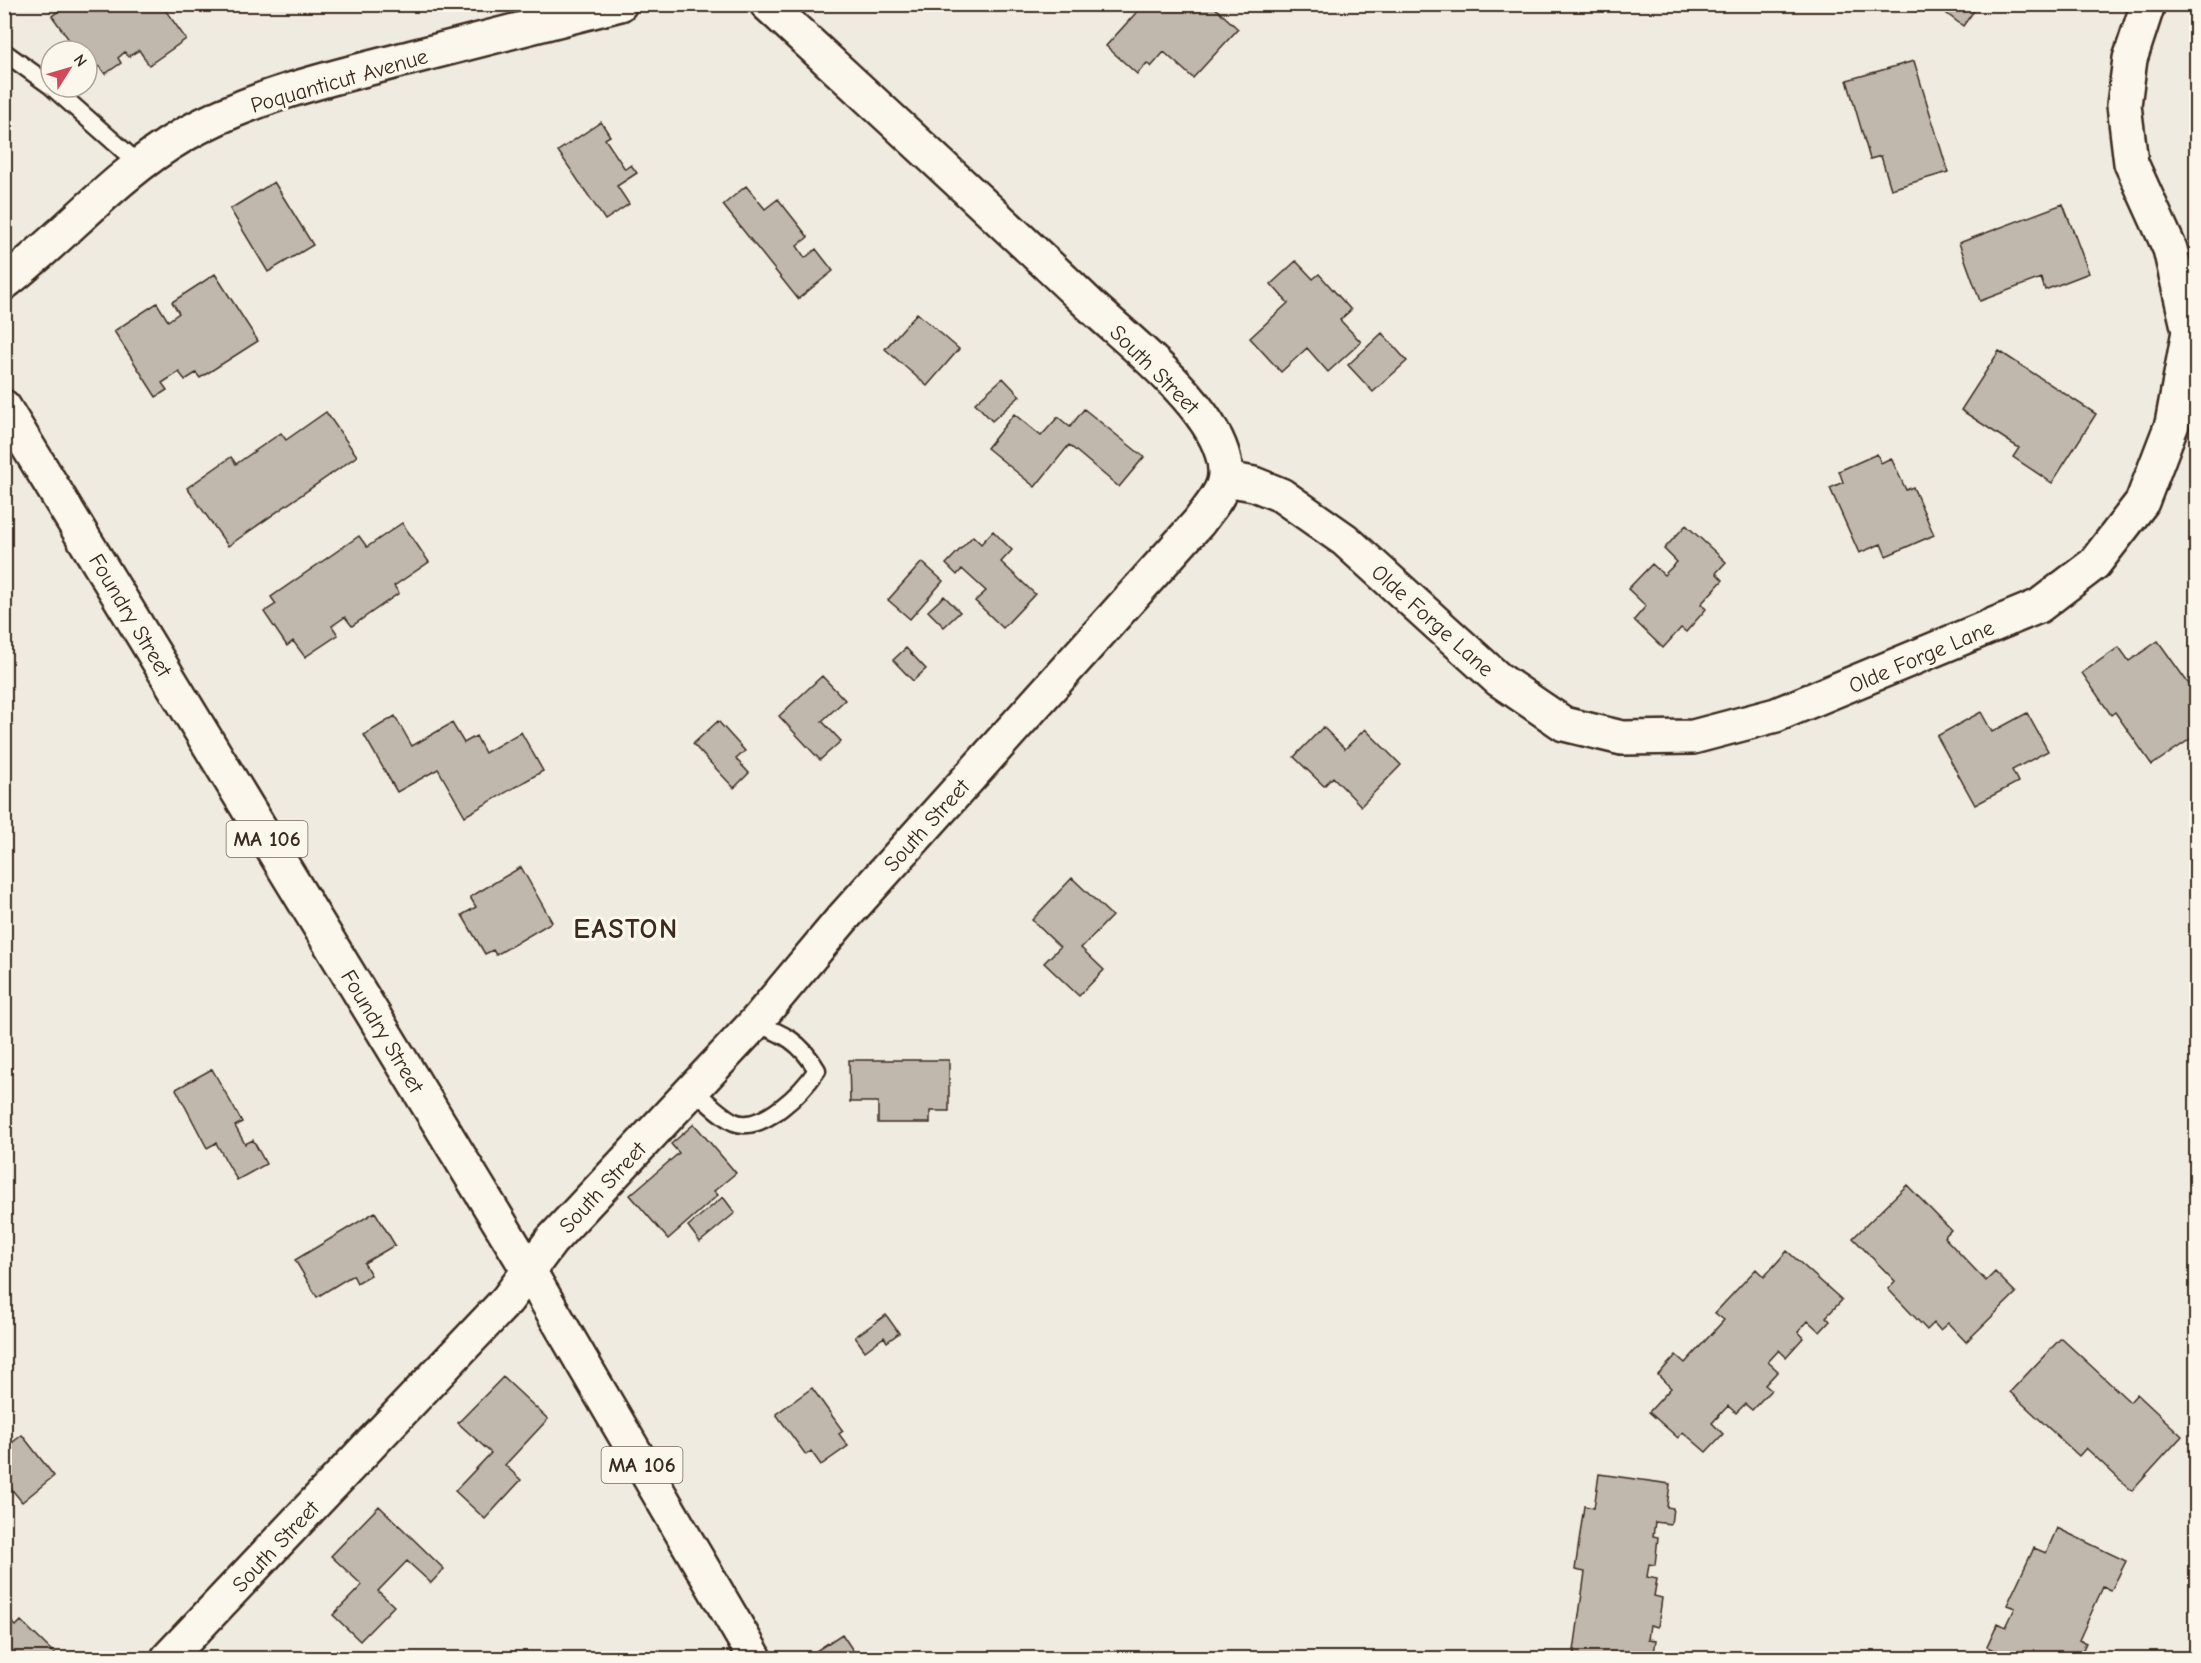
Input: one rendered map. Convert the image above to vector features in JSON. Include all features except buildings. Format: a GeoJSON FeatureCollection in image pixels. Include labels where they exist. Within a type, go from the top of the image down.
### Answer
{"type":"FeatureCollection","features":[{"type":"Feature","properties":{"kind":"main road","name":"Poquanticut Avenue"},"geometry":{"type":"LineString","coordinates":[[4,283],[47,249],[110,189],[140,165],[206,124],[295,89],[620,4]]}},
{"type":"Feature","properties":{"kind":"main road","name":"South Street"},"geometry":{"type":"LineString","coordinates":[[168,1659],[507,1300],[551,1241],[755,1023],[842,919],[1199,522],[1220,494],[1226,479],[1225,465],[1216,438],[1183,393],[967,188],[766,4]]}},
{"type":"Feature","properties":{"kind":"main road","name":"Olde Forge Lane"},"geometry":{"type":"LineString","coordinates":[[1226,479],[1254,484],[1281,495],[1345,540],[1498,679],[1564,724],[1622,738],[1693,737],[1776,715],[2039,606],[2094,564],[2142,502],[2172,424],[2185,354],[2189,331],[2172,259],[2131,163],[2124,105],[2130,59],[2148,4]]}},
{"type":"Feature","properties":{"kind":"main road","name":"Foundry Street"},"geometry":{"type":"LineString","coordinates":[[4,407],[529,1271],[755,1659]]}},
{"type":"Feature","properties":{"kind":"lane"},"geometry":{"type":"LineString","coordinates":[[4,52],[39,78]]}},
{"type":"Feature","properties":{"kind":"lane"},"geometry":{"type":"LineString","coordinates":[[65,99],[140,165]]}},
{"type":"Feature","properties":{"kind":"lane"},"geometry":{"type":"LineString","coordinates":[[692,1089],[734,1122],[758,1122],[783,1107],[807,1086],[817,1070],[807,1052],[786,1035],[755,1023]]}},
{"type":"Feature","properties":{"kind":"district","name":"EASTON"},"geometry":{"type":"Point","coordinates":[626,928]}}]}
